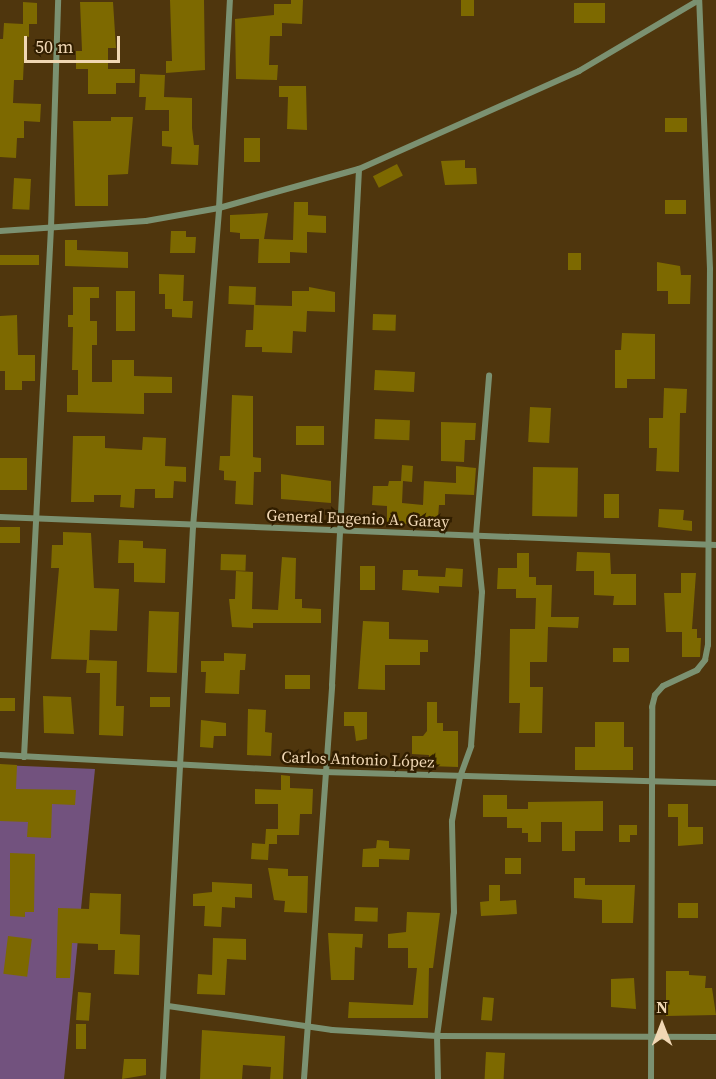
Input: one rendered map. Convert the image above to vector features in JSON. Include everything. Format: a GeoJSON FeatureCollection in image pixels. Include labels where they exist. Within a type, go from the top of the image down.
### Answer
{"type":"FeatureCollection","features":[{"type":"Feature","properties":{"kind":"street"},"geometry":{"type":"LineString","coordinates":[[24,757],[51,228],[58,0]]}},
{"type":"Feature","properties":{"kind":"street"},"geometry":{"type":"LineString","coordinates":[[162,1079],[182,765],[193,527],[219,208],[230,0]]}},
{"type":"Feature","properties":{"kind":"street"},"geometry":{"type":"LineString","coordinates":[[0,231],[146,221],[219,208],[359,169],[579,71],[699,0],[713,268],[705,660],[697,670],[663,686],[655,695],[650,782],[651,1079]]}},
{"type":"Feature","properties":{"kind":"street"},"geometry":{"type":"LineString","coordinates":[[304,1079],[342,531],[359,169]]}},
{"type":"Feature","properties":{"kind":"street"},"geometry":{"type":"LineString","coordinates":[[438,1079],[437,1036],[454,912],[452,820],[460,777],[471,746],[478,652],[482,592],[476,535],[489,376]]}},
{"type":"Feature","properties":{"kind":"street","name":"General Eugenio A. Garay"},"geometry":{"type":"LineString","coordinates":[[0,517],[193,527],[716,545]]}},
{"type":"Feature","properties":{"kind":"street","name":"Carlos Antonio López"},"geometry":{"type":"LineString","coordinates":[[0,755],[324,772],[716,783]]}},
{"type":"Feature","properties":{"kind":"street"},"geometry":{"type":"LineString","coordinates":[[168,1006],[306,1026],[437,1036],[716,1036]]}},
{"type":"Feature","properties":{"kind":"shaded area"},"geometry":{"type":"Polygon","coordinates":[[[0,765],[95,769],[64,1079],[0,1079],[0,765]]]}},
{"type":"Feature","properties":{"kind":"building"},"geometry":{"type":"Polygon","coordinates":[[[170,0],[204,0],[205,70],[166,73],[166,61],[172,61],[170,0]]]}},
{"type":"Feature","properties":{"kind":"building"},"geometry":{"type":"Polygon","coordinates":[[[291,0],[303,0],[302,24],[282,23],[282,36],[270,36],[269,65],[278,65],[277,80],[236,79],[235,19],[274,15],[274,4],[291,4],[291,0]]]}},
{"type":"Feature","properties":{"kind":"building"},"geometry":{"type":"Polygon","coordinates":[[[461,0],[474,0],[474,16],[461,16],[461,0]]]}},
{"type":"Feature","properties":{"kind":"building"},"geometry":{"type":"Polygon","coordinates":[[[23,2],[37,3],[37,24],[29,24],[29,37],[25,36],[23,80],[14,80],[13,103],[41,104],[40,122],[24,121],[24,138],[17,138],[16,158],[0,157],[0,39],[3,39],[4,23],[23,24],[23,2]]]}},
{"type":"Feature","properties":{"kind":"building"},"geometry":{"type":"Polygon","coordinates":[[[80,2],[113,2],[116,48],[108,48],[108,69],[135,69],[135,83],[116,83],[116,94],[88,94],[88,69],[76,69],[76,51],[82,51],[80,2]]]}},
{"type":"Feature","properties":{"kind":"building"},"geometry":{"type":"Polygon","coordinates":[[[574,3],[605,3],[605,23],[574,23],[574,3]]]}},
{"type":"Feature","properties":{"kind":"building"},"geometry":{"type":"Polygon","coordinates":[[[140,74],[165,75],[164,97],[192,98],[194,145],[199,145],[198,165],[171,164],[172,147],[162,146],[162,131],[169,131],[169,110],[145,110],[146,97],[139,97],[140,74]]]}},
{"type":"Feature","properties":{"kind":"building"},"geometry":{"type":"Polygon","coordinates":[[[279,86],[306,86],[307,130],[287,129],[288,97],[279,97],[279,86]]]}},
{"type":"Feature","properties":{"kind":"building"},"geometry":{"type":"Polygon","coordinates":[[[111,117],[133,117],[128,174],[108,175],[108,206],[75,206],[73,121],[111,121],[111,117]]]}},
{"type":"Feature","properties":{"kind":"building"},"geometry":{"type":"Polygon","coordinates":[[[665,118],[687,118],[687,132],[665,132],[665,118]]]}},
{"type":"Feature","properties":{"kind":"building"},"geometry":{"type":"Polygon","coordinates":[[[244,138],[260,138],[260,162],[244,162],[244,138]]]}},
{"type":"Feature","properties":{"kind":"building"},"geometry":{"type":"Polygon","coordinates":[[[465,160],[465,168],[476,168],[477,184],[445,185],[441,161],[465,160]]]}},
{"type":"Feature","properties":{"kind":"building"},"geometry":{"type":"Polygon","coordinates":[[[397,164],[403,176],[379,188],[373,176],[397,164]]]}},
{"type":"Feature","properties":{"kind":"building"},"geometry":{"type":"Polygon","coordinates":[[[14,178],[31,179],[29,210],[12,209],[14,178]]]}},
{"type":"Feature","properties":{"kind":"building"},"geometry":{"type":"Polygon","coordinates":[[[665,200],[686,200],[686,214],[665,214],[665,200]]]}},
{"type":"Feature","properties":{"kind":"building"},"geometry":{"type":"Polygon","coordinates":[[[294,202],[308,202],[308,215],[326,216],[326,233],[307,232],[307,253],[290,252],[290,263],[258,263],[259,239],[240,239],[240,233],[230,232],[230,215],[268,213],[264,239],[293,240],[294,202]]]}},
{"type":"Feature","properties":{"kind":"building"},"geometry":{"type":"Polygon","coordinates":[[[171,231],[186,231],[186,237],[196,237],[195,253],[170,253],[171,231]]]}},
{"type":"Feature","properties":{"kind":"building"},"geometry":{"type":"Polygon","coordinates":[[[65,240],[77,240],[77,250],[128,252],[128,268],[65,266],[65,240]]]}},
{"type":"Feature","properties":{"kind":"building"},"geometry":{"type":"Polygon","coordinates":[[[568,253],[581,253],[581,270],[568,270],[568,253]]]}},
{"type":"Feature","properties":{"kind":"building"},"geometry":{"type":"Polygon","coordinates":[[[0,255],[39,255],[39,265],[0,265],[0,255]]]}},
{"type":"Feature","properties":{"kind":"building"},"geometry":{"type":"Polygon","coordinates":[[[657,262],[680,266],[681,275],[691,275],[690,304],[668,304],[668,291],[657,291],[657,262]]]}},
{"type":"Feature","properties":{"kind":"building"},"geometry":{"type":"Polygon","coordinates":[[[159,274],[184,275],[183,301],[193,301],[192,318],[172,317],[172,309],[165,309],[165,294],[159,294],[159,274]]]}},
{"type":"Feature","properties":{"kind":"building"},"geometry":{"type":"Polygon","coordinates":[[[229,286],[256,287],[255,305],[228,304],[229,286]]]}},
{"type":"Feature","properties":{"kind":"building"},"geometry":{"type":"Polygon","coordinates":[[[73,287],[99,287],[99,298],[90,298],[90,321],[97,321],[97,345],[92,345],[92,382],[112,382],[112,360],[134,360],[134,376],[172,377],[172,393],[144,393],[144,414],[67,412],[67,395],[78,395],[78,370],[72,370],[73,327],[68,327],[68,315],[73,315],[73,287]]]}},
{"type":"Feature","properties":{"kind":"building"},"geometry":{"type":"Polygon","coordinates":[[[309,287],[335,292],[335,312],[307,311],[306,332],[293,331],[292,353],[262,352],[262,347],[245,347],[246,330],[253,330],[254,305],[292,306],[292,291],[309,291],[309,287]]]}},
{"type":"Feature","properties":{"kind":"building"},"geometry":{"type":"Polygon","coordinates":[[[116,291],[135,291],[135,331],[116,331],[116,291]]]}},
{"type":"Feature","properties":{"kind":"building"},"geometry":{"type":"Polygon","coordinates":[[[373,314],[396,315],[395,331],[372,330],[373,314]]]}},
{"type":"Feature","properties":{"kind":"building"},"geometry":{"type":"Polygon","coordinates":[[[17,315],[18,355],[35,355],[35,381],[22,381],[22,390],[5,390],[5,371],[0,371],[0,316],[17,315]]]}},
{"type":"Feature","properties":{"kind":"building"},"geometry":{"type":"Polygon","coordinates":[[[622,333],[655,334],[655,379],[627,379],[627,388],[615,388],[615,350],[621,350],[622,333]]]}},
{"type":"Feature","properties":{"kind":"building"},"geometry":{"type":"Polygon","coordinates":[[[375,370],[415,372],[414,392],[374,390],[375,370]]]}},
{"type":"Feature","properties":{"kind":"building"},"geometry":{"type":"Polygon","coordinates":[[[664,388],[687,389],[686,413],[680,413],[679,472],[656,471],[657,448],[649,448],[649,418],[663,418],[664,388]]]}},
{"type":"Feature","properties":{"kind":"building"},"geometry":{"type":"Polygon","coordinates":[[[232,395],[253,396],[253,457],[261,458],[261,472],[254,472],[253,505],[235,504],[236,481],[224,480],[224,471],[219,470],[220,456],[230,456],[232,395]]]}},
{"type":"Feature","properties":{"kind":"building"},"geometry":{"type":"Polygon","coordinates":[[[530,407],[551,408],[549,443],[528,442],[530,407]]]}},
{"type":"Feature","properties":{"kind":"building"},"geometry":{"type":"Polygon","coordinates":[[[375,419],[410,420],[409,440],[374,439],[375,419]]]}},
{"type":"Feature","properties":{"kind":"building"},"geometry":{"type":"Polygon","coordinates":[[[441,422],[476,423],[475,440],[465,440],[464,462],[441,461],[441,422]]]}},
{"type":"Feature","properties":{"kind":"building"},"geometry":{"type":"Polygon","coordinates":[[[296,426],[324,426],[324,445],[296,445],[296,426]]]}},
{"type":"Feature","properties":{"kind":"building"},"geometry":{"type":"Polygon","coordinates":[[[73,436],[105,436],[105,448],[142,450],[143,437],[166,438],[165,466],[186,467],[186,482],[174,481],[173,498],[155,498],[155,489],[135,489],[134,508],[120,507],[121,495],[94,495],[94,502],[71,502],[73,436]]]}},
{"type":"Feature","properties":{"kind":"building"},"geometry":{"type":"Polygon","coordinates":[[[0,458],[27,458],[27,490],[0,490],[0,458]]]}},
{"type":"Feature","properties":{"kind":"building"},"geometry":{"type":"Polygon","coordinates":[[[402,465],[413,466],[412,482],[403,481],[402,503],[423,505],[424,481],[456,483],[456,466],[476,468],[474,495],[445,494],[445,505],[439,505],[438,518],[411,516],[410,524],[387,523],[387,506],[372,505],[373,486],[388,486],[389,481],[401,481],[402,465]]]}},
{"type":"Feature","properties":{"kind":"building"},"geometry":{"type":"Polygon","coordinates":[[[533,467],[578,468],[577,517],[532,516],[533,467]]]}},
{"type":"Feature","properties":{"kind":"building"},"geometry":{"type":"Polygon","coordinates":[[[281,474],[331,481],[331,503],[281,499],[281,474]]]}},
{"type":"Feature","properties":{"kind":"building"},"geometry":{"type":"Polygon","coordinates":[[[604,494],[619,494],[619,518],[604,518],[604,494]]]}},
{"type":"Feature","properties":{"kind":"building"},"geometry":{"type":"Polygon","coordinates":[[[659,509],[684,510],[683,520],[692,521],[692,531],[658,527],[659,509]]]}},
{"type":"Feature","properties":{"kind":"building"},"geometry":{"type":"Polygon","coordinates":[[[0,527],[20,527],[20,543],[0,543],[0,527]]]}},
{"type":"Feature","properties":{"kind":"building"},"geometry":{"type":"Polygon","coordinates":[[[63,532],[91,533],[94,588],[119,589],[117,631],[90,630],[89,660],[51,659],[59,568],[51,568],[52,545],[63,545],[63,532]]]}},
{"type":"Feature","properties":{"kind":"building"},"geometry":{"type":"Polygon","coordinates":[[[119,540],[143,541],[143,548],[166,549],[165,583],[134,582],[134,563],[118,563],[119,540]]]}},
{"type":"Feature","properties":{"kind":"building"},"geometry":{"type":"Polygon","coordinates":[[[577,552],[610,553],[611,574],[636,574],[636,605],[613,605],[614,596],[594,595],[594,571],[576,571],[577,552]]]}},
{"type":"Feature","properties":{"kind":"building"},"geometry":{"type":"Polygon","coordinates":[[[517,553],[529,553],[529,577],[536,577],[536,585],[552,585],[551,617],[579,617],[578,628],[548,627],[547,662],[530,662],[530,687],[543,687],[542,733],[519,733],[520,703],[509,703],[510,629],[535,629],[536,598],[516,598],[516,589],[497,589],[498,568],[517,568],[517,553]]]}},
{"type":"Feature","properties":{"kind":"building"},"geometry":{"type":"Polygon","coordinates":[[[221,554],[246,555],[245,571],[220,570],[221,554]]]}},
{"type":"Feature","properties":{"kind":"building"},"geometry":{"type":"Polygon","coordinates":[[[282,557],[296,558],[295,599],[302,599],[302,608],[321,609],[321,623],[253,623],[253,628],[232,627],[229,599],[235,599],[236,571],[253,572],[252,609],[278,610],[282,557]]]}},
{"type":"Feature","properties":{"kind":"building"},"geometry":{"type":"Polygon","coordinates":[[[360,566],[375,566],[375,590],[360,590],[360,566]]]}},
{"type":"Feature","properties":{"kind":"building"},"geometry":{"type":"Polygon","coordinates":[[[446,568],[463,569],[462,587],[439,586],[439,593],[402,590],[403,570],[418,570],[418,576],[445,577],[446,568]]]}},
{"type":"Feature","properties":{"kind":"building"},"geometry":{"type":"Polygon","coordinates":[[[681,573],[696,573],[692,629],[697,629],[697,638],[701,638],[700,657],[682,657],[682,632],[666,632],[664,593],[681,593],[681,573]]]}},
{"type":"Feature","properties":{"kind":"building"},"geometry":{"type":"Polygon","coordinates":[[[149,611],[179,612],[177,673],[147,672],[149,611]]]}},
{"type":"Feature","properties":{"kind":"building"},"geometry":{"type":"Polygon","coordinates":[[[363,621],[389,622],[389,639],[428,640],[428,652],[420,652],[420,665],[385,665],[385,690],[358,689],[363,621]]]}},
{"type":"Feature","properties":{"kind":"building"},"geometry":{"type":"Polygon","coordinates":[[[613,648],[629,648],[629,662],[613,662],[613,648]]]}},
{"type":"Feature","properties":{"kind":"building"},"geometry":{"type":"Polygon","coordinates":[[[224,653],[246,654],[245,670],[240,670],[239,694],[205,693],[206,672],[201,672],[201,661],[224,661],[224,653]]]}},
{"type":"Feature","properties":{"kind":"building"},"geometry":{"type":"Polygon","coordinates":[[[87,660],[117,661],[116,706],[124,706],[123,736],[99,735],[100,673],[86,673],[87,660]]]}},
{"type":"Feature","properties":{"kind":"building"},"geometry":{"type":"Polygon","coordinates":[[[285,675],[310,675],[310,689],[285,689],[285,675]]]}},
{"type":"Feature","properties":{"kind":"building"},"geometry":{"type":"Polygon","coordinates":[[[43,696],[71,697],[74,734],[44,733],[43,696]]]}},
{"type":"Feature","properties":{"kind":"building"},"geometry":{"type":"Polygon","coordinates":[[[150,697],[170,697],[170,707],[150,707],[150,697]]]}},
{"type":"Feature","properties":{"kind":"building"},"geometry":{"type":"Polygon","coordinates":[[[0,698],[15,698],[15,711],[0,711],[0,698]]]}},
{"type":"Feature","properties":{"kind":"building"},"geometry":{"type":"Polygon","coordinates":[[[427,702],[437,702],[437,723],[443,723],[443,731],[458,731],[458,767],[429,766],[429,755],[412,754],[412,736],[423,736],[427,731],[427,702]]]}},
{"type":"Feature","properties":{"kind":"building"},"geometry":{"type":"Polygon","coordinates":[[[248,709],[266,710],[265,732],[272,733],[271,756],[247,755],[248,709]]]}},
{"type":"Feature","properties":{"kind":"building"},"geometry":{"type":"Polygon","coordinates":[[[344,712],[367,712],[367,739],[356,741],[354,726],[344,726],[344,712]]]}},
{"type":"Feature","properties":{"kind":"building"},"geometry":{"type":"Polygon","coordinates":[[[201,720],[226,723],[226,736],[214,736],[213,748],[200,747],[201,720]]]}},
{"type":"Feature","properties":{"kind":"building"},"geometry":{"type":"Polygon","coordinates":[[[595,722],[624,722],[624,747],[633,747],[633,770],[575,770],[575,747],[595,747],[595,722]]]}},
{"type":"Feature","properties":{"kind":"building"},"geometry":{"type":"Polygon","coordinates":[[[0,764],[17,765],[16,789],[76,790],[75,805],[52,804],[51,838],[27,837],[28,822],[0,821],[0,764]]]}},
{"type":"Feature","properties":{"kind":"building"},"geometry":{"type":"Polygon","coordinates":[[[281,775],[290,776],[290,788],[313,789],[312,814],[300,814],[299,835],[277,835],[277,844],[269,844],[268,860],[251,859],[252,843],[265,844],[266,829],[278,829],[278,804],[255,804],[255,789],[281,790],[281,775]]]}},
{"type":"Feature","properties":{"kind":"building"},"geometry":{"type":"Polygon","coordinates":[[[483,795],[507,795],[507,809],[528,809],[528,802],[603,801],[603,831],[575,831],[575,851],[562,851],[562,822],[541,822],[541,842],[528,842],[528,833],[522,833],[522,828],[507,828],[507,817],[483,817],[483,795]]]}},
{"type":"Feature","properties":{"kind":"building"},"geometry":{"type":"Polygon","coordinates":[[[668,804],[688,804],[688,827],[703,827],[703,844],[678,846],[678,817],[668,817],[668,804]]]}},
{"type":"Feature","properties":{"kind":"building"},"geometry":{"type":"Polygon","coordinates":[[[619,825],[637,825],[637,835],[630,835],[630,842],[619,842],[619,825]]]}},
{"type":"Feature","properties":{"kind":"building"},"geometry":{"type":"Polygon","coordinates":[[[377,840],[389,841],[389,848],[410,849],[409,860],[379,859],[379,867],[362,867],[363,849],[376,848],[377,840]]]}},
{"type":"Feature","properties":{"kind":"building"},"geometry":{"type":"Polygon","coordinates":[[[10,853],[35,854],[34,912],[25,912],[25,917],[10,916],[10,853]]]}},
{"type":"Feature","properties":{"kind":"building"},"geometry":{"type":"Polygon","coordinates":[[[505,858],[521,858],[521,874],[505,874],[505,858]]]}},
{"type":"Feature","properties":{"kind":"building"},"geometry":{"type":"Polygon","coordinates":[[[268,868],[288,869],[288,876],[308,876],[307,913],[284,912],[285,901],[274,900],[268,868]]]}},
{"type":"Feature","properties":{"kind":"building"},"geometry":{"type":"Polygon","coordinates":[[[574,878],[585,878],[585,885],[635,885],[633,923],[602,923],[602,900],[574,898],[574,878]]]}},
{"type":"Feature","properties":{"kind":"building"},"geometry":{"type":"Polygon","coordinates":[[[212,882],[252,884],[252,898],[235,897],[235,908],[222,907],[221,927],[204,926],[205,906],[193,906],[193,894],[212,892],[212,882]]]}},
{"type":"Feature","properties":{"kind":"building"},"geometry":{"type":"Polygon","coordinates":[[[489,885],[500,885],[500,901],[516,900],[517,914],[481,916],[480,902],[489,901],[489,885]]]}},
{"type":"Feature","properties":{"kind":"building"},"geometry":{"type":"Polygon","coordinates":[[[90,893],[121,894],[120,934],[140,935],[139,975],[114,974],[115,950],[98,950],[98,944],[72,943],[70,978],[56,978],[58,908],[89,909],[90,893]]]}},
{"type":"Feature","properties":{"kind":"building"},"geometry":{"type":"Polygon","coordinates":[[[678,903],[698,903],[698,918],[678,918],[678,903]]]}},
{"type":"Feature","properties":{"kind":"building"},"geometry":{"type":"Polygon","coordinates":[[[355,907],[378,908],[377,922],[355,921],[355,907]]]}},
{"type":"Feature","properties":{"kind":"building"},"geometry":{"type":"Polygon","coordinates":[[[407,912],[440,913],[433,968],[429,968],[428,1018],[348,1018],[349,1002],[413,1005],[417,968],[408,968],[408,948],[388,948],[388,934],[406,932],[407,912]]]}},
{"type":"Feature","properties":{"kind":"building"},"geometry":{"type":"Polygon","coordinates":[[[328,933],[363,934],[362,948],[355,947],[354,980],[331,980],[328,933]]]}},
{"type":"Feature","properties":{"kind":"building"},"geometry":{"type":"Polygon","coordinates":[[[8,936],[32,939],[27,977],[3,974],[8,936]]]}},
{"type":"Feature","properties":{"kind":"building"},"geometry":{"type":"Polygon","coordinates":[[[213,938],[246,939],[246,960],[227,959],[225,995],[197,994],[198,974],[212,975],[213,938]]]}},
{"type":"Feature","properties":{"kind":"building"},"geometry":{"type":"Polygon","coordinates":[[[666,971],[689,971],[689,975],[706,976],[705,988],[712,988],[716,1015],[666,1016],[666,971]]]}},
{"type":"Feature","properties":{"kind":"building"},"geometry":{"type":"Polygon","coordinates":[[[634,978],[636,1009],[611,1007],[611,979],[634,978]]]}},
{"type":"Feature","properties":{"kind":"building"},"geometry":{"type":"Polygon","coordinates":[[[78,992],[91,993],[89,1021],[76,1020],[78,992]]]}},
{"type":"Feature","properties":{"kind":"building"},"geometry":{"type":"Polygon","coordinates":[[[483,997],[494,998],[492,1021],[481,1020],[483,997]]]}},
{"type":"Feature","properties":{"kind":"building"},"geometry":{"type":"Polygon","coordinates":[[[76,1024],[86,1024],[86,1049],[76,1049],[76,1024]]]}},
{"type":"Feature","properties":{"kind":"building"},"geometry":{"type":"Polygon","coordinates":[[[202,1030],[285,1036],[283,1079],[270,1079],[271,1067],[243,1065],[242,1079],[200,1079],[202,1030]]]}},
{"type":"Feature","properties":{"kind":"building"},"geometry":{"type":"Polygon","coordinates":[[[486,1052],[505,1053],[504,1079],[485,1079],[486,1052]]]}},
{"type":"Feature","properties":{"kind":"building"},"geometry":{"type":"Polygon","coordinates":[[[124,1059],[146,1059],[146,1075],[122,1079],[124,1059]]]}}]}
